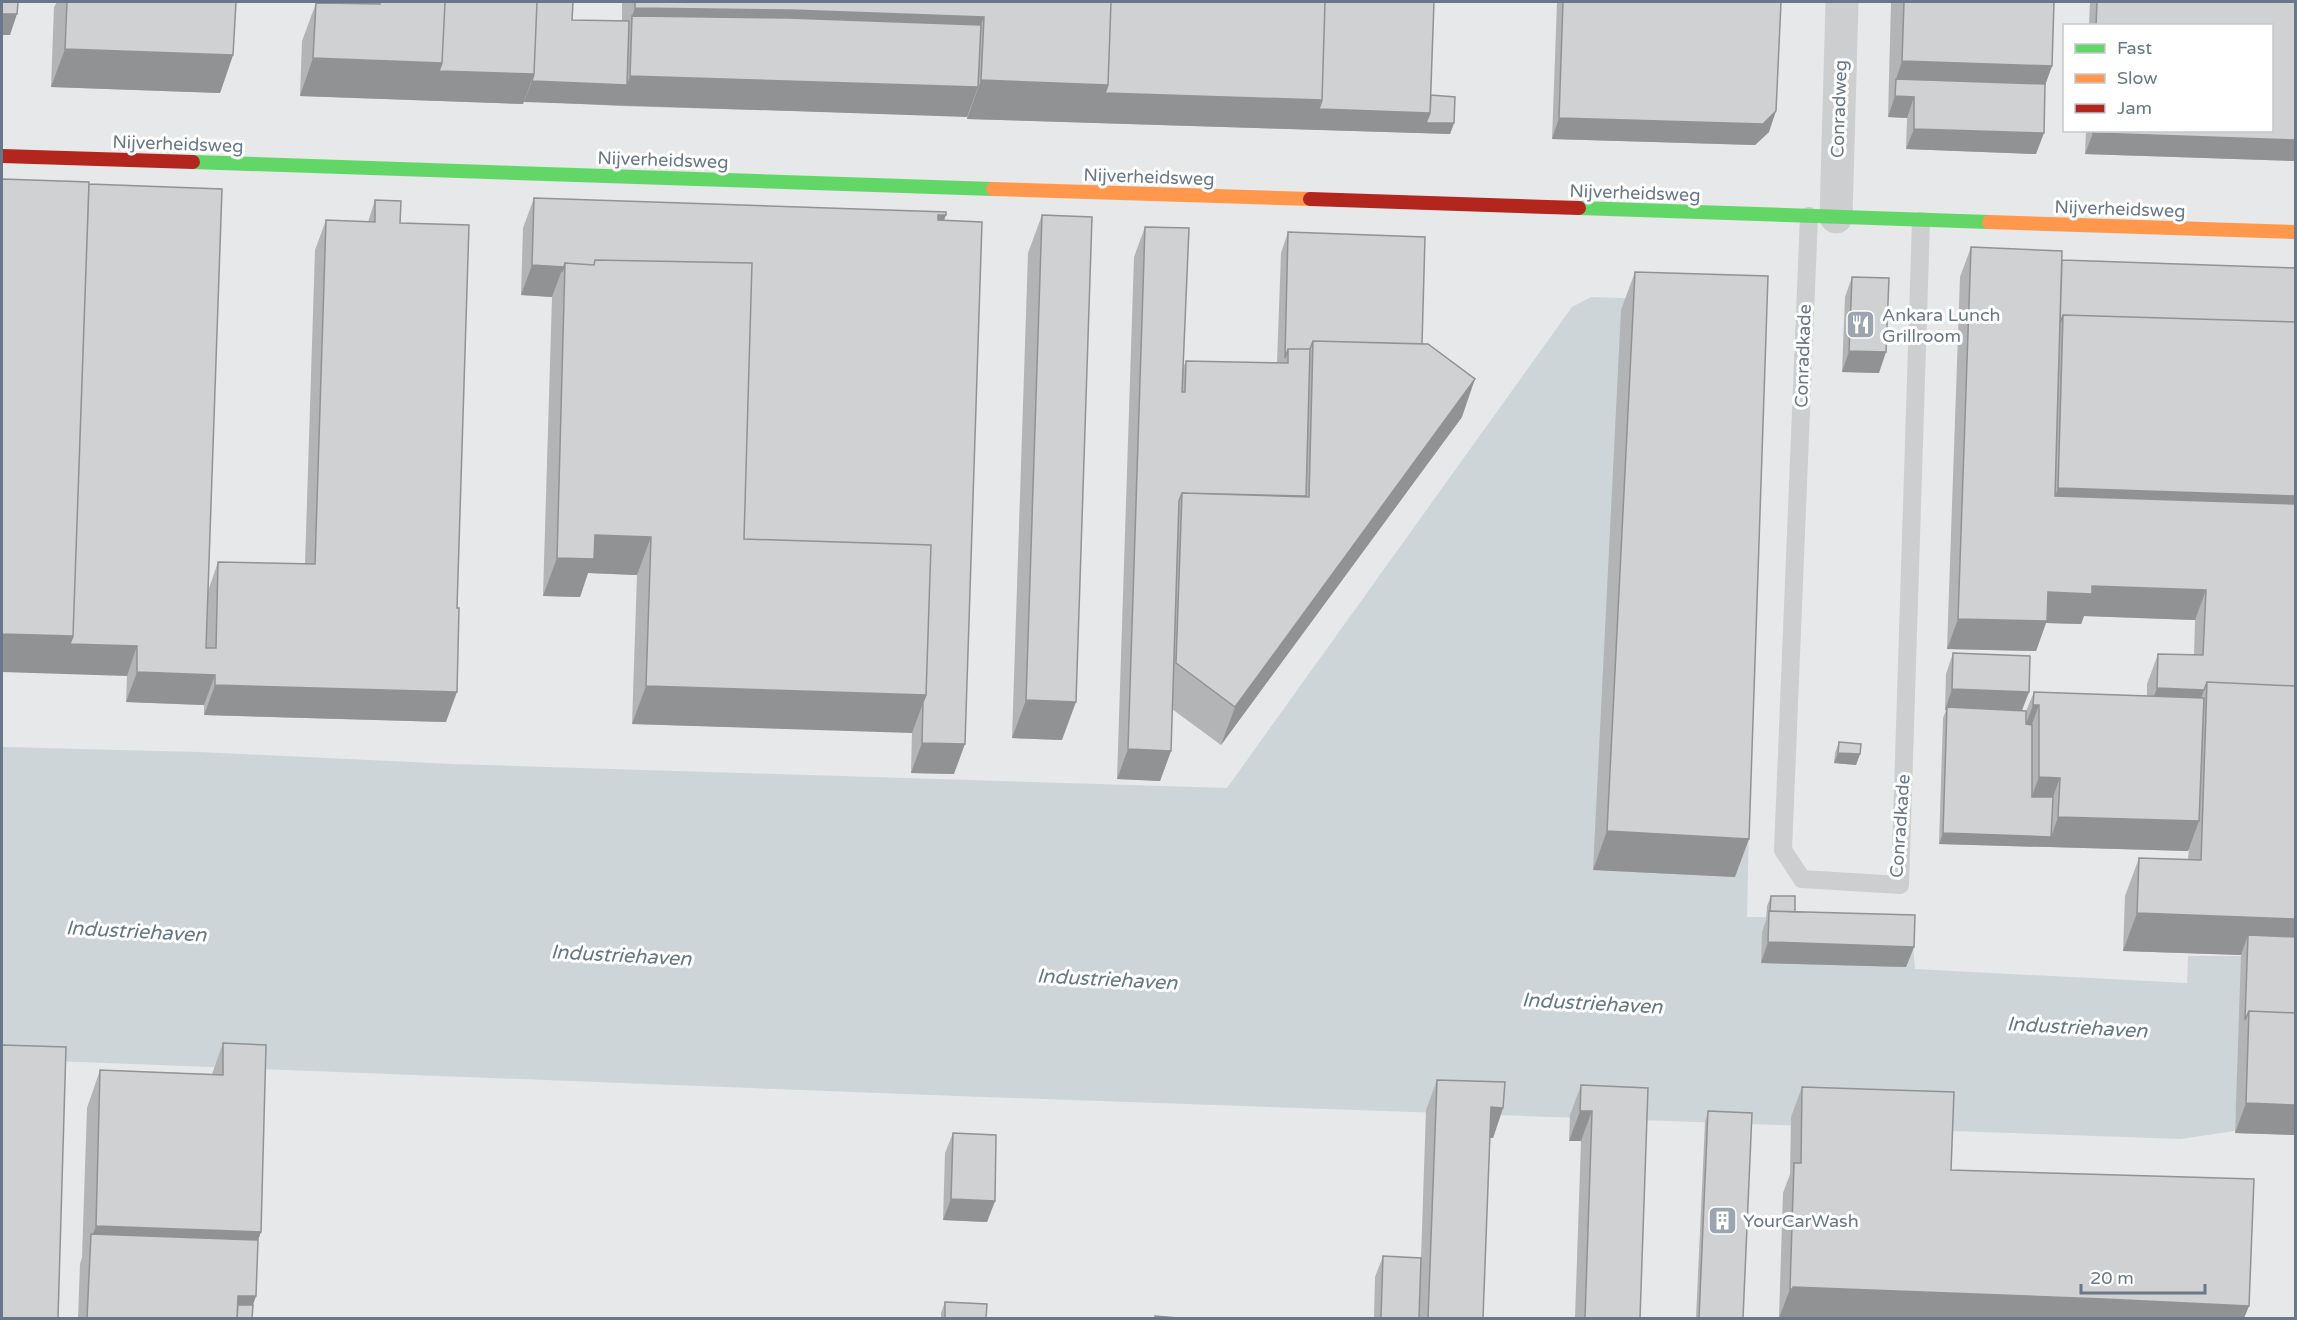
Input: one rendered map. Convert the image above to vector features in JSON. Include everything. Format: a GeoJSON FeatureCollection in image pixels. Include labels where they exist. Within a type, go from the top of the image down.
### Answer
{"type":"FeatureCollection","features":[{"type":"Feature","properties":{"kind":"street","name":"Conradweg"},"geometry":{"type":"LineString","coordinates":[[1822,217],[1842,2]]}},
{"type":"Feature","properties":{"kind":"street","name":"Nijverheidsweg"},"geometry":{"type":"LineString","coordinates":[[2,156],[2295,232]]}},
{"type":"Feature","properties":{"kind":"lane","name":"Conradkade"},"geometry":{"type":"LineString","coordinates":[[1822,217],[1783,850],[1802,879],[1900,885],[1921,221]]}},
{"type":"Feature","properties":{"kind":"shaded area"},"geometry":{"type":"Polygon","coordinates":[[[2,2],[2295,2],[2295,1318],[2,1318],[2,2]]]}},
{"type":"Feature","properties":{"kind":"water","name":"Industriehaven"},"geometry":{"type":"Polygon","coordinates":[[[1591,297],[1760,303],[1747,917],[1911,918],[1915,969],[2187,983],[2188,956],[2243,956],[2235,1131],[2180,1139],[984,1097],[2,1059],[2,747],[200,752],[452,764],[1227,788],[1572,307],[1591,297]]]}},
{"type":"Feature","properties":{"kind":"building"},"geometry":{"type":"Polygon","coordinates":[[[2,2],[18,2],[17,14],[2,14],[2,2]]]}},
{"type":"Feature","properties":{"kind":"building"},"geometry":{"type":"Polygon","coordinates":[[[67,2],[236,2],[233,55],[65,49],[67,2]]]}},
{"type":"Feature","properties":{"kind":"building"},"geometry":{"type":"Polygon","coordinates":[[[380,2],[445,2],[442,63],[313,58],[316,3],[380,4],[380,2]]]}},
{"type":"Feature","properties":{"kind":"building"},"geometry":{"type":"Polygon","coordinates":[[[445,2],[537,2],[534,74],[439,71],[442,63],[445,2]]]}},
{"type":"Feature","properties":{"kind":"building"},"geometry":{"type":"Polygon","coordinates":[[[537,2],[573,2],[572,20],[629,21],[627,85],[532,81],[537,2]]]}},
{"type":"Feature","properties":{"kind":"building"},"geometry":{"type":"Polygon","coordinates":[[[635,2],[1111,2],[1108,85],[981,80],[984,17],[791,10],[635,8],[635,2]]]}},
{"type":"Feature","properties":{"kind":"building"},"geometry":{"type":"Polygon","coordinates":[[[1111,2],[1325,2],[1322,100],[1105,93],[1108,85],[1111,2]]]}},
{"type":"Feature","properties":{"kind":"building"},"geometry":{"type":"Polygon","coordinates":[[[1325,2],[1434,2],[1430,113],[1319,109],[1322,100],[1325,2]]]}},
{"type":"Feature","properties":{"kind":"building"},"geometry":{"type":"Polygon","coordinates":[[[1563,2],[1781,2],[1776,111],[1763,124],[1559,118],[1563,2]]]}},
{"type":"Feature","properties":{"kind":"building"},"geometry":{"type":"Polygon","coordinates":[[[1904,2],[2054,2],[2052,66],[1902,61],[1904,2]]]}},
{"type":"Feature","properties":{"kind":"building"},"geometry":{"type":"Polygon","coordinates":[[[2097,2],[2295,2],[2295,140],[2093,133],[2273,132],[2273,24],[2096,24],[2097,2]]]}},
{"type":"Feature","properties":{"kind":"building"},"geometry":{"type":"Polygon","coordinates":[[[632,16],[788,18],[981,25],[978,87],[630,76],[632,16]]]}},
{"type":"Feature","properties":{"kind":"building"},"geometry":{"type":"Polygon","coordinates":[[[1896,79],[2045,84],[2044,133],[1914,129],[1914,97],[1895,96],[1896,79]]]}},
{"type":"Feature","properties":{"kind":"building"},"geometry":{"type":"Polygon","coordinates":[[[1431,95],[1455,97],[1454,123],[1426,123],[1430,113],[1431,95]]]}},
{"type":"Feature","properties":{"kind":"building"},"geometry":{"type":"Polygon","coordinates":[[[2,179],[89,182],[73,636],[2,634],[2,179]]]}},
{"type":"Feature","properties":{"kind":"building"},"geometry":{"type":"Polygon","coordinates":[[[89,184],[222,189],[206,648],[216,648],[218,562],[315,564],[326,220],[375,222],[375,200],[401,201],[400,223],[469,225],[457,608],[459,608],[457,692],[215,685],[215,675],[137,672],[137,646],[70,644],[73,636],[89,184]]]}},
{"type":"Feature","properties":{"kind":"building"},"geometry":{"type":"Polygon","coordinates":[[[534,198],[946,212],[946,215],[938,215],[938,220],[982,222],[965,744],[922,743],[923,702],[926,695],[931,545],[744,539],[752,263],[595,260],[594,265],[565,263],[562,272],[563,267],[532,265],[534,198]]]}},
{"type":"Feature","properties":{"kind":"building"},"geometry":{"type":"Polygon","coordinates":[[[1042,215],[1092,217],[1076,702],[1026,700],[1042,215]]]}},
{"type":"Feature","properties":{"kind":"building"},"geometry":{"type":"Polygon","coordinates":[[[1145,227],[1189,228],[1182,392],[1185,392],[1186,361],[1288,363],[1288,349],[1310,349],[1306,496],[1182,493],[1179,501],[1171,751],[1128,749],[1145,227]]]}},
{"type":"Feature","properties":{"kind":"building"},"geometry":{"type":"Polygon","coordinates":[[[1288,232],[1425,237],[1422,344],[1313,341],[1310,349],[1288,349],[1285,358],[1288,232]]]}},
{"type":"Feature","properties":{"kind":"building"},"geometry":{"type":"Polygon","coordinates":[[[1971,247],[2062,251],[2055,496],[2295,504],[2295,686],[2207,682],[2204,690],[2157,688],[2158,654],[2203,655],[2206,590],[2092,586],[2092,594],[2048,592],[2047,621],[1958,619],[1971,247]]]}},
{"type":"Feature","properties":{"kind":"building"},"geometry":{"type":"Polygon","coordinates":[[[595,260],[752,263],[744,539],[931,545],[926,695],[646,686],[651,537],[595,535],[594,559],[557,558],[565,263],[594,265],[595,260]]]}},
{"type":"Feature","properties":{"kind":"building"},"geometry":{"type":"Polygon","coordinates":[[[2062,260],[2295,268],[2295,322],[2063,315],[2060,323],[2062,260]]]}},
{"type":"Feature","properties":{"kind":"building"},"geometry":{"type":"Polygon","coordinates":[[[1635,272],[1768,276],[1749,839],[1607,831],[1635,272]]]}},
{"type":"Feature","properties":{"kind":"building"},"geometry":{"type":"Polygon","coordinates":[[[1852,277],[1889,278],[1886,352],[1849,351],[1852,277]]]}},
{"type":"Feature","properties":{"kind":"building"},"geometry":{"type":"Polygon","coordinates":[[[2063,315],[2295,322],[2295,496],[2058,488],[2063,315]]]}},
{"type":"Feature","properties":{"kind":"building"},"geometry":{"type":"Polygon","coordinates":[[[1313,341],[1428,344],[1475,379],[1235,707],[1176,663],[1182,493],[1309,497],[1313,341]]]}},
{"type":"Feature","properties":{"kind":"building"},"geometry":{"type":"Polygon","coordinates":[[[1953,653],[2030,656],[2029,692],[1952,689],[1953,653]]]}},
{"type":"Feature","properties":{"kind":"building"},"geometry":{"type":"Polygon","coordinates":[[[2207,682],[2295,686],[2295,919],[2137,913],[2139,858],[2201,860],[2207,682]]]}},
{"type":"Feature","properties":{"kind":"building"},"geometry":{"type":"Polygon","coordinates":[[[2034,692],[2204,698],[2199,821],[2058,817],[2060,778],[2039,777],[2039,705],[2033,705],[2034,692]]]}},
{"type":"Feature","properties":{"kind":"building"},"geometry":{"type":"Polygon","coordinates":[[[1947,707],[2026,711],[2026,724],[2032,725],[2032,797],[2053,797],[2051,837],[1943,833],[1947,707]]]}},
{"type":"Feature","properties":{"kind":"building"},"geometry":{"type":"Polygon","coordinates":[[[1839,742],[1861,744],[1860,754],[1838,753],[1839,742]]]}},
{"type":"Feature","properties":{"kind":"building"},"geometry":{"type":"Polygon","coordinates":[[[1771,896],[1795,896],[1795,912],[1770,911],[1771,896]]]}},
{"type":"Feature","properties":{"kind":"building"},"geometry":{"type":"Polygon","coordinates":[[[1769,911],[1915,915],[1914,947],[1768,942],[1769,911]]]}},
{"type":"Feature","properties":{"kind":"building"},"geometry":{"type":"Polygon","coordinates":[[[2248,935],[2295,937],[2295,1013],[2249,1011],[2245,1020],[2248,935]]]}},
{"type":"Feature","properties":{"kind":"building"},"geometry":{"type":"Polygon","coordinates":[[[2249,1011],[2295,1013],[2295,1105],[2246,1103],[2249,1011]]]}},
{"type":"Feature","properties":{"kind":"building"},"geometry":{"type":"Polygon","coordinates":[[[223,1043],[266,1045],[261,1232],[96,1226],[100,1070],[223,1075],[223,1043]]]}},
{"type":"Feature","properties":{"kind":"building"},"geometry":{"type":"Polygon","coordinates":[[[2,1045],[66,1047],[58,1318],[2,1318],[2,1045]]]}},
{"type":"Feature","properties":{"kind":"building"},"geometry":{"type":"Polygon","coordinates":[[[1437,1080],[1505,1082],[1503,1108],[1491,1107],[1483,1318],[1428,1318],[1437,1080]]]}},
{"type":"Feature","properties":{"kind":"building"},"geometry":{"type":"Polygon","coordinates":[[[1581,1085],[1648,1088],[1640,1318],[1585,1318],[1592,1111],[1580,1111],[1581,1085]]]}},
{"type":"Feature","properties":{"kind":"building"},"geometry":{"type":"Polygon","coordinates":[[[1802,1087],[1954,1092],[1951,1170],[2254,1179],[2249,1306],[1793,1287],[1790,1289],[1794,1163],[1801,1163],[1802,1087]]]}},
{"type":"Feature","properties":{"kind":"building","name":"YourCarWash"},"geometry":{"type":"Polygon","coordinates":[[[1708,1111],[1752,1113],[1743,1318],[1699,1318],[1708,1111]]]}},
{"type":"Feature","properties":{"kind":"building"},"geometry":{"type":"Polygon","coordinates":[[[953,1133],[996,1135],[995,1201],[951,1199],[953,1133]]]}},
{"type":"Feature","properties":{"kind":"building"},"geometry":{"type":"Polygon","coordinates":[[[91,1234],[258,1240],[256,1296],[238,1296],[237,1318],[87,1318],[91,1234]]]}},
{"type":"Feature","properties":{"kind":"building"},"geometry":{"type":"Polygon","coordinates":[[[1383,1256],[1421,1258],[1419,1318],[1381,1318],[1383,1256]]]}},
{"type":"Feature","properties":{"kind":"building"},"geometry":{"type":"Polygon","coordinates":[[[945,1302],[987,1304],[986,1318],[945,1318],[945,1302]]]}},
{"type":"Feature","properties":{"kind":"building"},"geometry":{"type":"Polygon","coordinates":[[[238,1305],[253,1305],[252,1318],[237,1318],[238,1305]]]}},
{"type":"Feature","properties":{"kind":"building"},"geometry":{"type":"Polygon","coordinates":[[[1155,1316],[1178,1318],[1155,1318],[1155,1316]]]}},
{"type":"Feature","properties":{"kind":"traffic: fast"},"geometry":{"type":"LineString","coordinates":[[193,162],[993,189]]}},
{"type":"Feature","properties":{"kind":"traffic: fast"},"geometry":{"type":"LineString","coordinates":[[1579,208],[1989,222]]}},
{"type":"Feature","properties":{"kind":"traffic: slow"},"geometry":{"type":"LineString","coordinates":[[993,189],[1310,199]]}},
{"type":"Feature","properties":{"kind":"traffic: slow"},"geometry":{"type":"LineString","coordinates":[[1989,222],[2296,232]]}},
{"type":"Feature","properties":{"kind":"traffic: jam"},"geometry":{"type":"LineString","coordinates":[[2,156],[193,162]]}},
{"type":"Feature","properties":{"kind":"traffic: jam"},"geometry":{"type":"LineString","coordinates":[[1310,199],[1579,208]]}},
{"type":"Feature","properties":{"kind":"place","name":"Ankara Lunch Grillroom"},"geometry":{"type":"Point","coordinates":[1861,325]}},
{"type":"Feature","properties":{"kind":"place","name":"YourCarWash"},"geometry":{"type":"Point","coordinates":[1722,1221]}}]}
